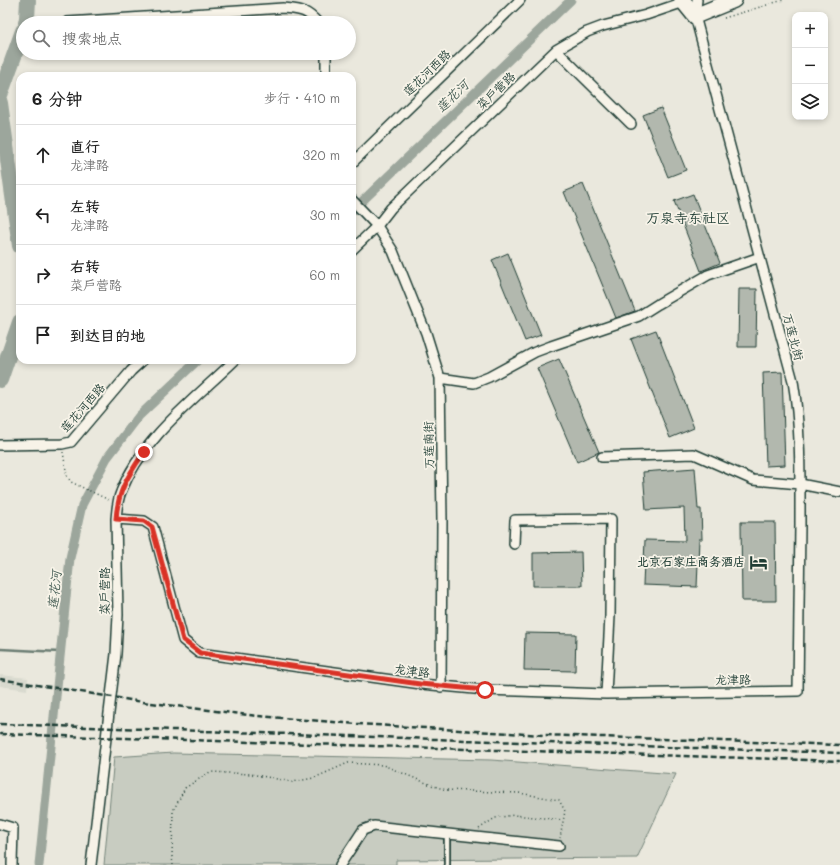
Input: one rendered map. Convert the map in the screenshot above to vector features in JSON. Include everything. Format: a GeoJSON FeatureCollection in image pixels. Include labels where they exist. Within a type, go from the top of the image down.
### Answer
{"type":"FeatureCollection","features":[{"type":"Feature","properties":{"kind":"main road"},"geometry":{"type":"LineString","coordinates":[[688,1],[695,16],[734,0]]}},
{"type":"Feature","properties":{"kind":"street","name":"莲花河西路"},"geometry":{"type":"LineString","coordinates":[[356,159],[520,0]]}},
{"type":"Feature","properties":{"kind":"street","name":"菜户营路"},"geometry":{"type":"LineString","coordinates":[[356,246],[377,226],[391,208],[556,50],[587,32],[603,26],[646,15],[688,1]]}},
{"type":"Feature","properties":{"kind":"street"},"geometry":{"type":"LineString","coordinates":[[160,16],[283,8],[304,11],[313,16]]}},
{"type":"Feature","properties":{"kind":"street","name":"万莲北街"},"geometry":{"type":"LineString","coordinates":[[695,16],[795,392],[798,418],[800,484],[798,691]]}},
{"type":"Feature","properties":{"kind":"street"},"geometry":{"type":"LineString","coordinates":[[556,50],[631,124]]}},
{"type":"Feature","properties":{"kind":"street"},"geometry":{"type":"LineString","coordinates":[[326,60],[326,72]]}},
{"type":"Feature","properties":{"kind":"street","name":"万莲南街"},"geometry":{"type":"LineString","coordinates":[[356,204],[377,226],[393,251],[426,332],[440,378],[442,520],[441,687]]}},
{"type":"Feature","properties":{"kind":"street"},"geometry":{"type":"LineString","coordinates":[[440,378],[474,383],[489,377],[535,352],[639,316],[708,275],[760,257]]}},
{"type":"Feature","properties":{"kind":"street","name":"莲花河西路"},"geometry":{"type":"LineString","coordinates":[[2,445],[62,444],[71,442],[131,371],[139,364]]}},
{"type":"Feature","properties":{"kind":"street","name":"菜户营路"},"geometry":{"type":"LineString","coordinates":[[91,865],[116,654],[118,615],[116,519],[121,492],[131,471],[161,430],[231,364]]}},
{"type":"Feature","properties":{"kind":"street"},"geometry":{"type":"LineString","coordinates":[[602,457],[694,454],[753,480],[800,484],[840,492]]}},
{"type":"Feature","properties":{"kind":"street","name":"龙津路"},"geometry":{"type":"LineString","coordinates":[[116,519],[144,521],[152,527],[183,640],[200,653],[441,687],[485,690],[606,694],[798,691]]}},
{"type":"Feature","properties":{"kind":"street"},"geometry":{"type":"LineString","coordinates":[[514,544],[515,520],[611,519],[610,616],[606,694]]}},
{"type":"Feature","properties":{"kind":"street"},"geometry":{"type":"LineString","coordinates":[[0,824],[13,828],[12,865]]}},
{"type":"Feature","properties":{"kind":"street"},"geometry":{"type":"LineString","coordinates":[[340,865],[363,830],[374,826],[559,846]]}},
{"type":"Feature","properties":{"kind":"lane"},"geometry":{"type":"LineString","coordinates":[[447,834],[447,865]]}},
{"type":"Feature","properties":{"kind":"path"},"geometry":{"type":"LineString","coordinates":[[62,444],[67,476],[71,482],[101,498]]}},
{"type":"Feature","properties":{"kind":"path"},"geometry":{"type":"LineString","coordinates":[[173,865],[173,811],[185,788],[210,772],[251,774],[292,782],[314,778],[348,763],[383,765],[446,790],[519,793],[559,800],[565,810],[559,846]]}},
{"type":"Feature","properties":{"kind":"path"},"geometry":{"type":"LineString","coordinates":[[469,836],[495,818],[514,815],[563,820]]}},
{"type":"Feature","properties":{"kind":"shaded area"},"geometry":{"type":"Polygon","coordinates":[[[0,675],[28,678],[27,690],[0,686],[0,675]]]}},
{"type":"Feature","properties":{"kind":"shaded area"},"geometry":{"type":"Polygon","coordinates":[[[173,753],[491,760],[676,774],[637,858],[396,860],[396,865],[104,865],[114,757],[173,753]]]}},
{"type":"Feature","properties":{"kind":"building"},"geometry":{"type":"Polygon","coordinates":[[[661,108],[686,170],[668,177],[643,115],[661,108]]]}},
{"type":"Feature","properties":{"kind":"building"},"geometry":{"type":"Polygon","coordinates":[[[583,184],[635,311],[616,318],[564,192],[583,184]]]}},
{"type":"Feature","properties":{"kind":"building"},"geometry":{"type":"Polygon","coordinates":[[[693,194],[720,263],[701,271],[674,201],[693,194]]]}},
{"type":"Feature","properties":{"kind":"building"},"geometry":{"type":"Polygon","coordinates":[[[508,253],[541,335],[525,341],[492,260],[508,253]]]}},
{"type":"Feature","properties":{"kind":"building"},"geometry":{"type":"Polygon","coordinates":[[[739,289],[757,289],[756,347],[738,347],[739,289]]]}},
{"type":"Feature","properties":{"kind":"building"},"geometry":{"type":"Polygon","coordinates":[[[656,330],[694,428],[670,438],[631,339],[656,330]]]}},
{"type":"Feature","properties":{"kind":"building"},"geometry":{"type":"Polygon","coordinates":[[[559,359],[599,452],[577,462],[537,368],[559,359]]]}},
{"type":"Feature","properties":{"kind":"building"},"geometry":{"type":"Polygon","coordinates":[[[782,372],[785,465],[766,466],[763,373],[782,372]]]}},
{"type":"Feature","properties":{"kind":"building"},"geometry":{"type":"Polygon","coordinates":[[[695,468],[698,509],[701,509],[702,539],[699,539],[697,587],[643,585],[645,540],[685,541],[684,508],[646,510],[643,472],[695,468]]]}},
{"type":"Feature","properties":{"kind":"building","name":"北京石家庄商务酒店"},"geometry":{"type":"Polygon","coordinates":[[[741,522],[775,522],[776,601],[742,601],[741,522]]]}},
{"type":"Feature","properties":{"kind":"building"},"geometry":{"type":"Polygon","coordinates":[[[581,552],[582,586],[533,586],[533,553],[581,552]]]}},
{"type":"Feature","properties":{"kind":"building"},"geometry":{"type":"Polygon","coordinates":[[[525,633],[576,634],[575,671],[524,670],[525,633]]]}},
{"type":"Feature","properties":{"kind":"waterway"},"geometry":{"type":"LineString","coordinates":[[27,16],[28,0]]}},
{"type":"Feature","properties":{"kind":"waterway","name":"莲花河"},"geometry":{"type":"LineString","coordinates":[[356,207],[571,0]]}},
{"type":"Feature","properties":{"kind":"waterway"},"geometry":{"type":"LineString","coordinates":[[0,95],[16,50]]}},
{"type":"Feature","properties":{"kind":"waterway"},"geometry":{"type":"LineString","coordinates":[[0,103],[16,217]]}},
{"type":"Feature","properties":{"kind":"waterway"},"geometry":{"type":"LineString","coordinates":[[0,380],[16,334]]}},
{"type":"Feature","properties":{"kind":"waterway","name":"莲花河"},"geometry":{"type":"LineString","coordinates":[[39,865],[70,558],[82,505],[107,458],[139,416],[194,364]]}},
{"type":"Feature","properties":{"kind":"waterway"},"geometry":{"type":"LineString","coordinates":[[0,649],[60,652]]}},
{"type":"Feature","properties":{"kind":"railway"},"geometry":{"type":"LineString","coordinates":[[0,679],[143,702],[257,716],[358,724],[543,735],[840,745]]}},
{"type":"Feature","properties":{"kind":"railway"},"geometry":{"type":"LineString","coordinates":[[0,724],[840,753]]}},
{"type":"Feature","properties":{"kind":"railway"},"geometry":{"type":"LineString","coordinates":[[0,734],[840,761]]}},
{"type":"Feature","properties":{"kind":"place","name":"北京石家庄商务酒店"},"geometry":{"type":"Point","coordinates":[758,562]}},
{"type":"Feature","properties":{"kind":"district","name":"万泉寺东社区"},"geometry":{"type":"Point","coordinates":[688,218]}},
{"type":"Feature","properties":{"kind":"route"},"geometry":{"type":"LineString","coordinates":[[144,452],[131,471],[121,492],[116,519],[144,521],[152,527],[183,640],[200,653],[441,687],[485,690]]}}]}
